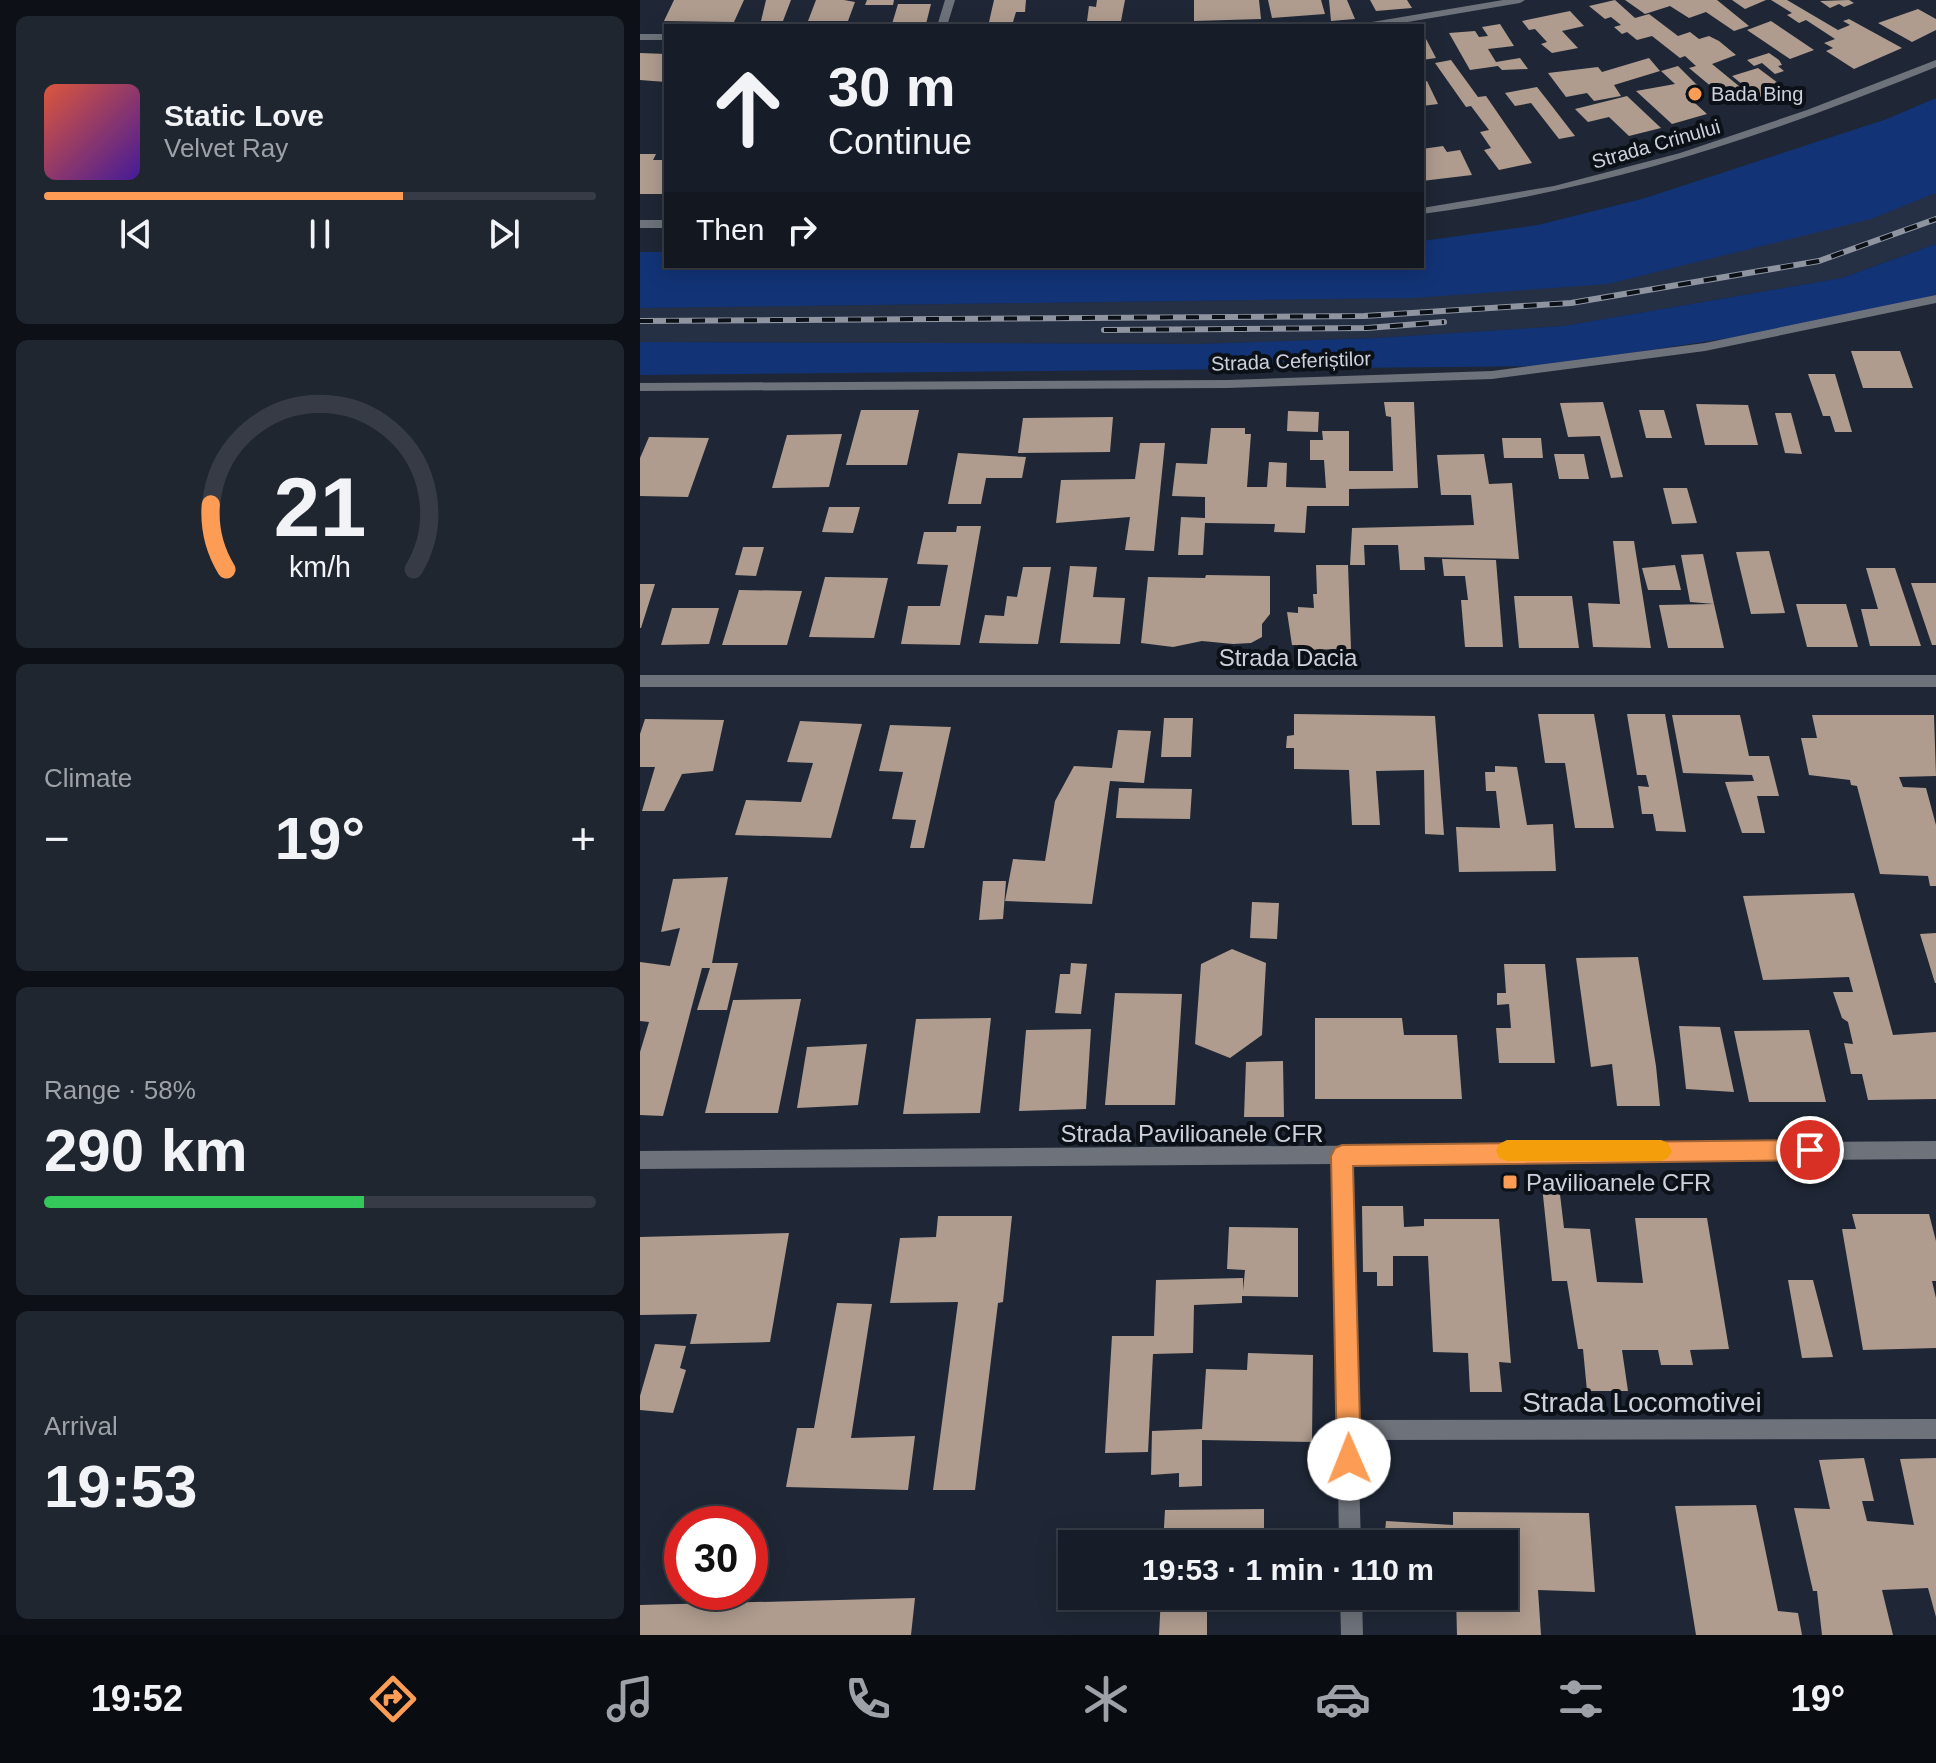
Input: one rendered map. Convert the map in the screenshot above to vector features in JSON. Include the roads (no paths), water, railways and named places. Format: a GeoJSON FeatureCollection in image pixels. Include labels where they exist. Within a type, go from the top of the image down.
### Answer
{"type":"FeatureCollection","features":[{"type":"Feature","properties":{"kind":"street"},"geometry":{"type":"LineString","coordinates":[[943,24],[950,0]]}},
{"type":"Feature","properties":{"kind":"street"},"geometry":{"type":"LineString","coordinates":[[1378,24],[1520,0]]}},
{"type":"Feature","properties":{"kind":"street"},"geometry":{"type":"LineString","coordinates":[[640,37],[664,37]]}},
{"type":"Feature","properties":{"kind":"street","name":"Strada Crinului"},"geometry":{"type":"LineString","coordinates":[[1424,211],[1536,194],[1659,164],[1788,121],[1936,63]]}},
{"type":"Feature","properties":{"kind":"street"},"geometry":{"type":"LineString","coordinates":[[640,224],[664,224]]}},
{"type":"Feature","properties":{"kind":"street","name":"Strada Ceferiștilor"},"geometry":{"type":"LineString","coordinates":[[640,387],[1228,384],[1492,375],[1705,347],[1936,299]]}},
{"type":"Feature","properties":{"kind":"street","name":"Strada Dacia"},"geometry":{"type":"LineString","coordinates":[[640,681],[1936,681]]}},
{"type":"Feature","properties":{"kind":"street","name":"Strada Pavilioanele CFR"},"geometry":{"type":"LineString","coordinates":[[640,1160],[1342,1156],[1494,1151],[1936,1150]]}},
{"type":"Feature","properties":{"kind":"street"},"geometry":{"type":"LineString","coordinates":[[1342,1156],[1350,1530]]}},
{"type":"Feature","properties":{"kind":"street","name":"Strada Locomotivei"},"geometry":{"type":"LineString","coordinates":[[1348,1430],[1936,1429]]}},
{"type":"Feature","properties":{"kind":"street"},"geometry":{"type":"LineString","coordinates":[[1351,1610],[1352,1635]]}},
{"type":"Feature","properties":{"kind":"railway"},"geometry":{"type":"LineString","coordinates":[[640,321],[1364,316],[1571,303],[1819,261],[1936,219]]}},
{"type":"Feature","properties":{"kind":"railway"},"geometry":{"type":"LineString","coordinates":[[1104,330],[1367,328],[1444,322]]}},
{"type":"Feature","properties":{"kind":"place","name":"Bada Bing"},"geometry":{"type":"Point","coordinates":[1695,94]}},
{"type":"Feature","properties":{"kind":"place","name":"Pavilioanele CFR"},"geometry":{"type":"Point","coordinates":[1510,1182]}}]}
